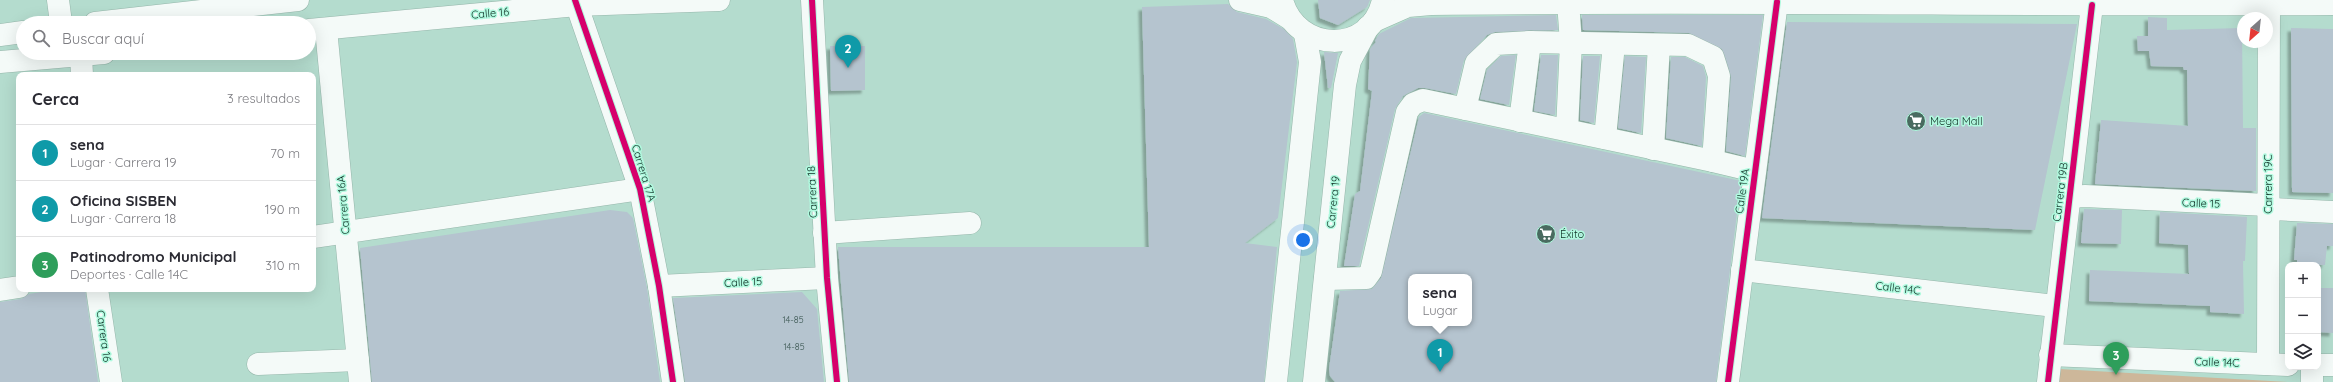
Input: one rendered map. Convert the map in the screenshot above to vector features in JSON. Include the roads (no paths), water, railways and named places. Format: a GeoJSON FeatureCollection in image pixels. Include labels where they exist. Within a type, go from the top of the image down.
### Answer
{"type":"FeatureCollection","features":[{"type":"Feature","properties":{"kind":"main road"},"geometry":{"type":"LineString","coordinates":[[58,0],[60,16]]}},
{"type":"Feature","properties":{"kind":"main road"},"geometry":{"type":"LineString","coordinates":[[157,16],[298,0]]}},
{"type":"Feature","properties":{"kind":"main road","name":"Calle 16"},"geometry":{"type":"LineString","coordinates":[[318,29],[576,2],[719,0]]}},
{"type":"Feature","properties":{"kind":"main road","name":"Carrera 18"},"geometry":{"type":"LineString","coordinates":[[812,0],[824,233],[837,382]]}},
{"type":"Feature","properties":{"kind":"main road"},"geometry":{"type":"LineString","coordinates":[[1240,0],[1285,9],[1305,34],[1310,62],[1276,382]]}},
{"type":"Feature","properties":{"kind":"main road","name":"Carrera 19"},"geometry":{"type":"LineString","coordinates":[[1314,382],[1345,85],[1350,61],[1383,0]]}},
{"type":"Feature","properties":{"kind":"main road","name":"Carrera 17A"},"geometry":{"type":"LineString","coordinates":[[576,2],[640,189],[659,286],[673,382]]}},
{"type":"Feature","properties":{"kind":"main road"},"geometry":{"type":"LineString","coordinates":[[1305,34],[1323,40],[1333,41],[1352,38],[1371,24],[1408,6],[1431,4],[1568,2],[2333,4]]}},
{"type":"Feature","properties":{"kind":"main road"},"geometry":{"type":"LineString","coordinates":[[1567,130],[1571,43],[1568,2]]}},
{"type":"Feature","properties":{"kind":"main road","name":"Calle 19A"},"geometry":{"type":"LineString","coordinates":[[1728,382],[1777,2]]}},
{"type":"Feature","properties":{"kind":"main road","name":"Carrera 19B"},"geometry":{"type":"LineString","coordinates":[[2048,382],[2055,306],[2092,4]]}},
{"type":"Feature","properties":{"kind":"main road","name":"Carrera 19C"},"geometry":{"type":"LineString","coordinates":[[2269,4],[2267,205],[2278,364]]}},
{"type":"Feature","properties":{"kind":"main road","name":"Carrera 16A"},"geometry":{"type":"LineString","coordinates":[[318,29],[346,231],[360,382]]}},
{"type":"Feature","properties":{"kind":"main road"},"geometry":{"type":"LineString","coordinates":[[0,35],[16,33]]}},
{"type":"Feature","properties":{"kind":"main road"},"geometry":{"type":"LineString","coordinates":[[1520,121],[1530,42]]}},
{"type":"Feature","properties":{"kind":"main road"},"geometry":{"type":"LineString","coordinates":[[1465,109],[1476,63],[1496,44],[1530,42],[1688,45],[1713,57],[1718,76],[1713,161]]}},
{"type":"Feature","properties":{"kind":"main road"},"geometry":{"type":"LineString","coordinates":[[1605,138],[1614,44]]}},
{"type":"Feature","properties":{"kind":"main road"},"geometry":{"type":"LineString","coordinates":[[1653,149],[1659,44]]}},
{"type":"Feature","properties":{"kind":"main road"},"geometry":{"type":"LineString","coordinates":[[0,62],[82,65],[91,60]]}},
{"type":"Feature","properties":{"kind":"main road"},"geometry":{"type":"LineString","coordinates":[[1325,279],[1366,278],[1372,271],[1407,112],[1413,104],[1423,100],[1755,171]]}},
{"type":"Feature","properties":{"kind":"main road"},"geometry":{"type":"LineString","coordinates":[[316,236],[640,189]]}},
{"type":"Feature","properties":{"kind":"main road","name":"Calle 15"},"geometry":{"type":"LineString","coordinates":[[2069,197],[2085,196],[2267,205],[2272,209],[2333,212]]}},
{"type":"Feature","properties":{"kind":"main road"},"geometry":{"type":"LineString","coordinates":[[824,233],[970,223]]}},
{"type":"Feature","properties":{"kind":"main road","name":"Calle 14C"},"geometry":{"type":"LineString","coordinates":[[1742,270],[2055,306]]}},
{"type":"Feature","properties":{"kind":"main road","name":"Calle 15"},"geometry":{"type":"LineString","coordinates":[[659,286],[827,278]]}},
{"type":"Feature","properties":{"kind":"main road"},"geometry":{"type":"LineString","coordinates":[[0,290],[16,287]]}},
{"type":"Feature","properties":{"kind":"main road","name":"Carrera 16"},"geometry":{"type":"LineString","coordinates":[[97,292],[110,382]]}},
{"type":"Feature","properties":{"kind":"main road","name":"Calle 14C"},"geometry":{"type":"LineString","coordinates":[[2050,355],[2278,364]]}},
{"type":"Feature","properties":{"kind":"main road"},"geometry":{"type":"LineString","coordinates":[[258,364],[358,360]]}},
{"type":"Feature","properties":{"kind":"main road"},"geometry":{"type":"LineString","coordinates":[[2321,365],[2333,366]]}},
{"type":"Feature","properties":{"kind":"main road"},"geometry":{"type":"LineString","coordinates":[[2312,370],[2312,382]]}},
{"type":"Feature","properties":{"kind":"place","name":"Oficina SISBEN"},"geometry":{"type":"Point","coordinates":[848,68]}},
{"type":"Feature","properties":{"kind":"place","name":"Mega Mall"},"geometry":{"type":"Point","coordinates":[1916,121]}},
{"type":"Feature","properties":{"kind":"place","name":"Éxito"},"geometry":{"type":"Point","coordinates":[1546,234]}},
{"type":"Feature","properties":{"kind":"place","name":"sena"},"geometry":{"type":"Point","coordinates":[1440,372]}},
{"type":"Feature","properties":{"kind":"place","name":"Patinodromo Municipal"},"geometry":{"type":"Point","coordinates":[2116,375]}}]}
